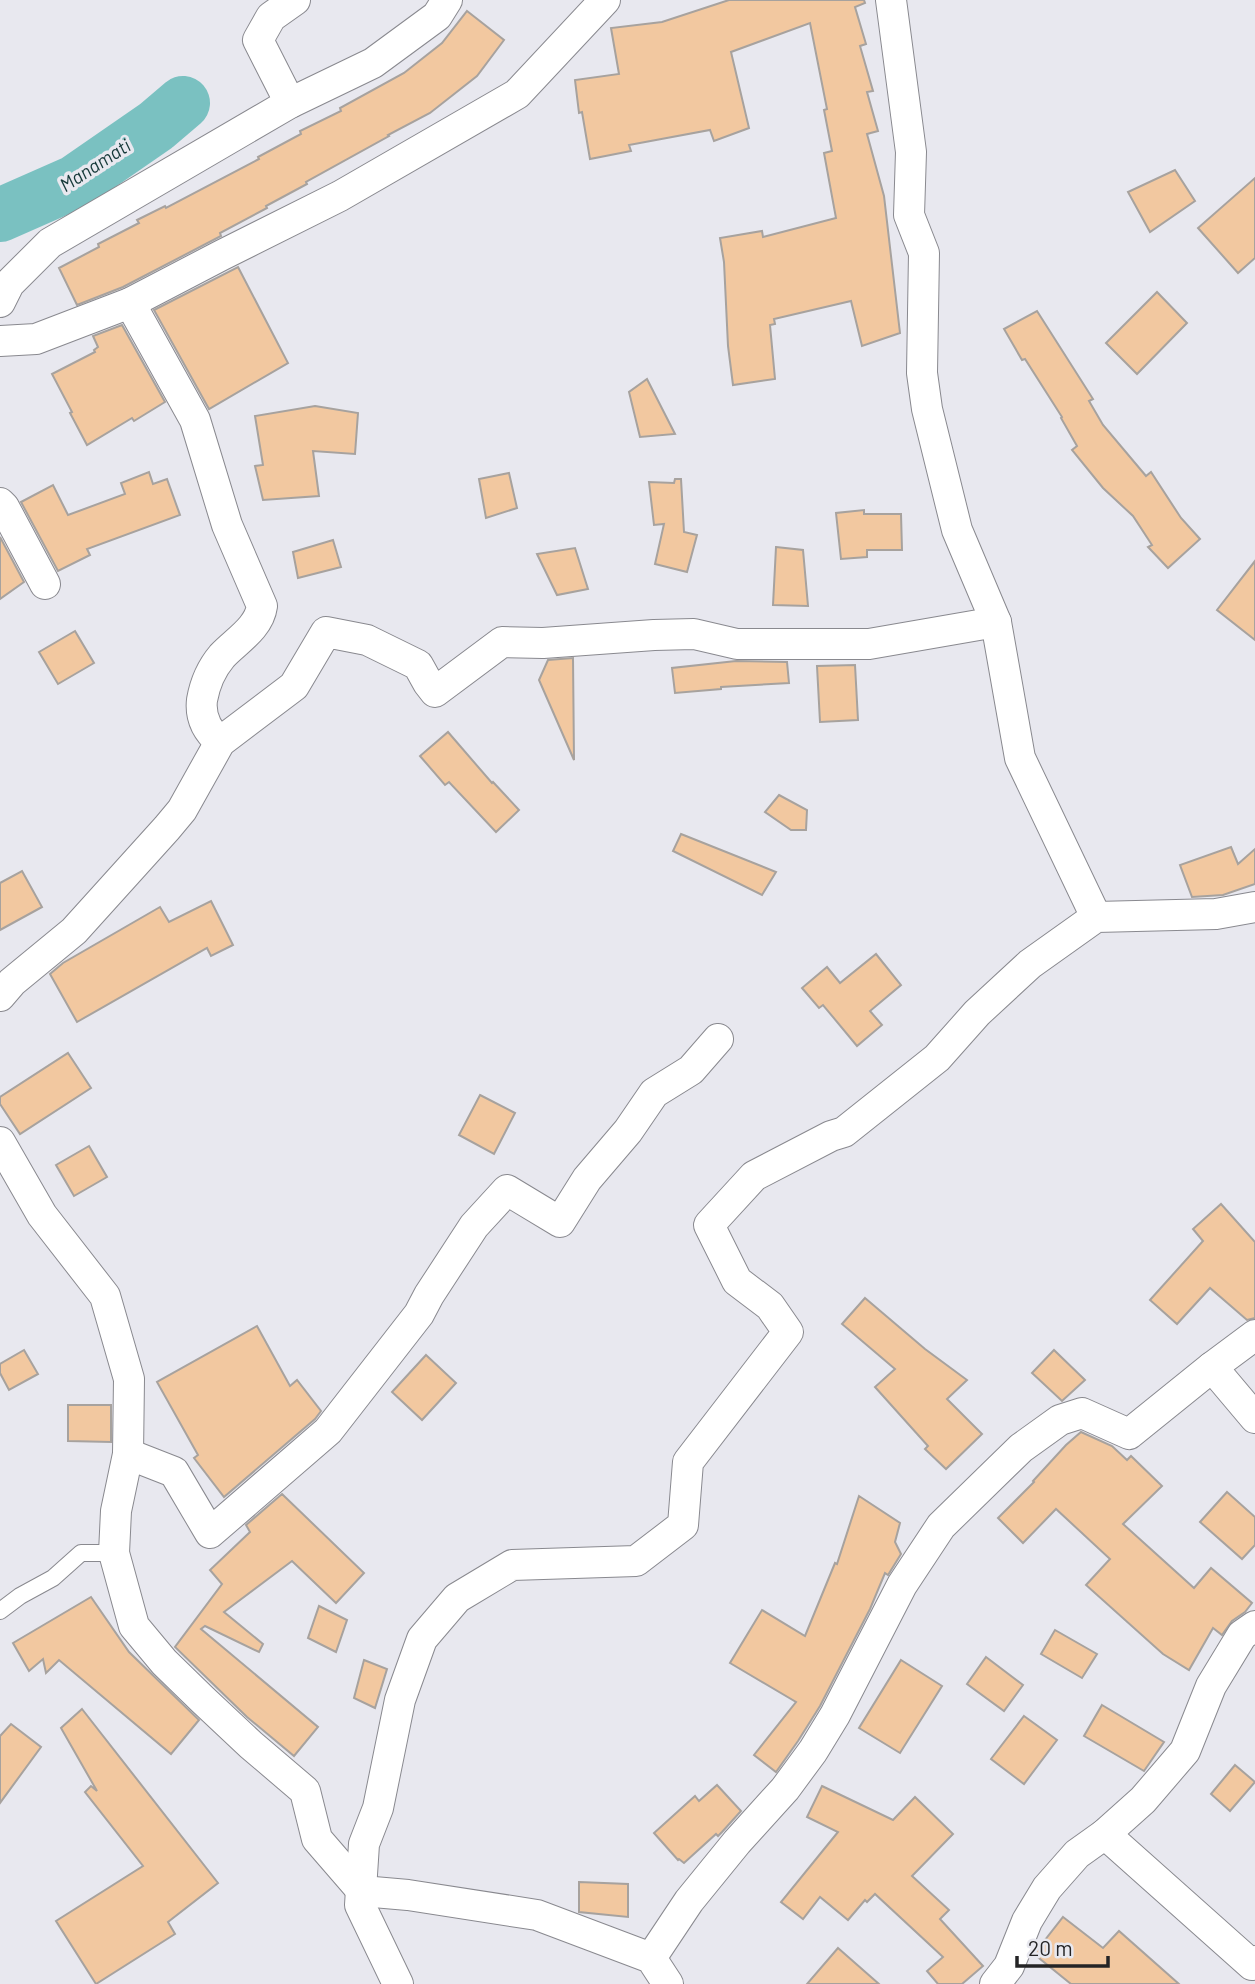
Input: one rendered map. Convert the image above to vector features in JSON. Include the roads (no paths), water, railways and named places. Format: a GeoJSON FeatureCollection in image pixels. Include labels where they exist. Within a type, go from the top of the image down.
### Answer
{"type":"FeatureCollection","features":[{"type":"Feature","properties":{"kind":"street"},"geometry":{"type":"LineString","coordinates":[[290,103],[258,40],[271,17],[295,0]]}},
{"type":"Feature","properties":{"kind":"street"},"geometry":{"type":"LineString","coordinates":[[0,302],[9,284],[50,243],[290,103],[373,63],[437,16],[447,0]]}},
{"type":"Feature","properties":{"kind":"street"},"geometry":{"type":"LineString","coordinates":[[0,341],[36,339],[130,303],[340,196],[517,94],[605,0]]}},
{"type":"Feature","properties":{"kind":"street"},"geometry":{"type":"LineString","coordinates":[[891,0],[911,152],[909,215],[924,253],[922,373],[927,410],[957,530],[996,622],[1020,758],[1096,917]]}},
{"type":"Feature","properties":{"kind":"street"},"geometry":{"type":"LineString","coordinates":[[130,303],[195,420],[227,525],[262,606],[258,620],[220,658],[205,683],[201,709],[208,732],[219,742]]}},
{"type":"Feature","properties":{"kind":"street"},"geometry":{"type":"LineString","coordinates":[[0,503],[45,584]]}},
{"type":"Feature","properties":{"kind":"street"},"geometry":{"type":"LineString","coordinates":[[0,996],[12,982],[74,931],[167,828],[182,810],[219,742],[294,685],[326,632],[367,640],[418,665],[435,692],[502,642],[543,643],[694,634],[737,645],[869,644],[996,622]]}},
{"type":"Feature","properties":{"kind":"street"},"geometry":{"type":"LineString","coordinates":[[398,1984],[360,1905],[364,1844],[378,1808],[400,1700],[422,1639],[457,1598],[512,1565],[636,1561],[683,1525],[688,1462],[788,1332],[770,1306],[737,1280],[709,1225],[754,1177],[831,1136],[844,1132],[906,1083],[937,1058],[977,1013],[1030,964],[1096,917],[1216,914],[1255,907]]}},
{"type":"Feature","properties":{"kind":"street"},"geometry":{"type":"LineString","coordinates":[[128,1454],[174,1472],[209,1533],[328,1431],[419,1314],[474,1226],[508,1190],[560,1222],[587,1180],[628,1131],[654,1093],[691,1070],[718,1039]]}},
{"type":"Feature","properties":{"kind":"street"},"geometry":{"type":"LineString","coordinates":[[0,1142],[42,1215],[105,1296],[129,1379],[128,1454],[116,1510],[114,1553],[134,1626],[192,1690],[305,1791],[317,1839],[362,1891],[408,1895],[537,1915],[650,1958],[668,1984]]}},
{"type":"Feature","properties":{"kind":"street"},"geometry":{"type":"LineString","coordinates":[[650,1958],[689,1901],[785,1789],[813,1751],[835,1715],[902,1586],[942,1526],[1021,1448],[1060,1420],[1082,1413],[1129,1434],[1255,1335]]}},
{"type":"Feature","properties":{"kind":"street"},"geometry":{"type":"LineString","coordinates":[[1212,1367],[1255,1418]]}},
{"type":"Feature","properties":{"kind":"street"},"geometry":{"type":"LineString","coordinates":[[995,1984],[1009,1966],[1027,1921],[1047,1888],[1077,1854],[1105,1834],[1143,1800],[1185,1751],[1210,1686],[1242,1635],[1255,1626]]}},
{"type":"Feature","properties":{"kind":"street"},"geometry":{"type":"LineString","coordinates":[[1105,1834],[1252,1965],[1255,1961]]}},
{"type":"Feature","properties":{"kind":"lane"},"geometry":{"type":"LineString","coordinates":[[0,1611],[20,1596],[53,1578],[81,1553],[114,1553]]}},
{"type":"Feature","properties":{"kind":"waterway","name":"Manamati"},"geometry":{"type":"LineString","coordinates":[[0,215],[75,182],[156,126],[183,103]]}}]}
